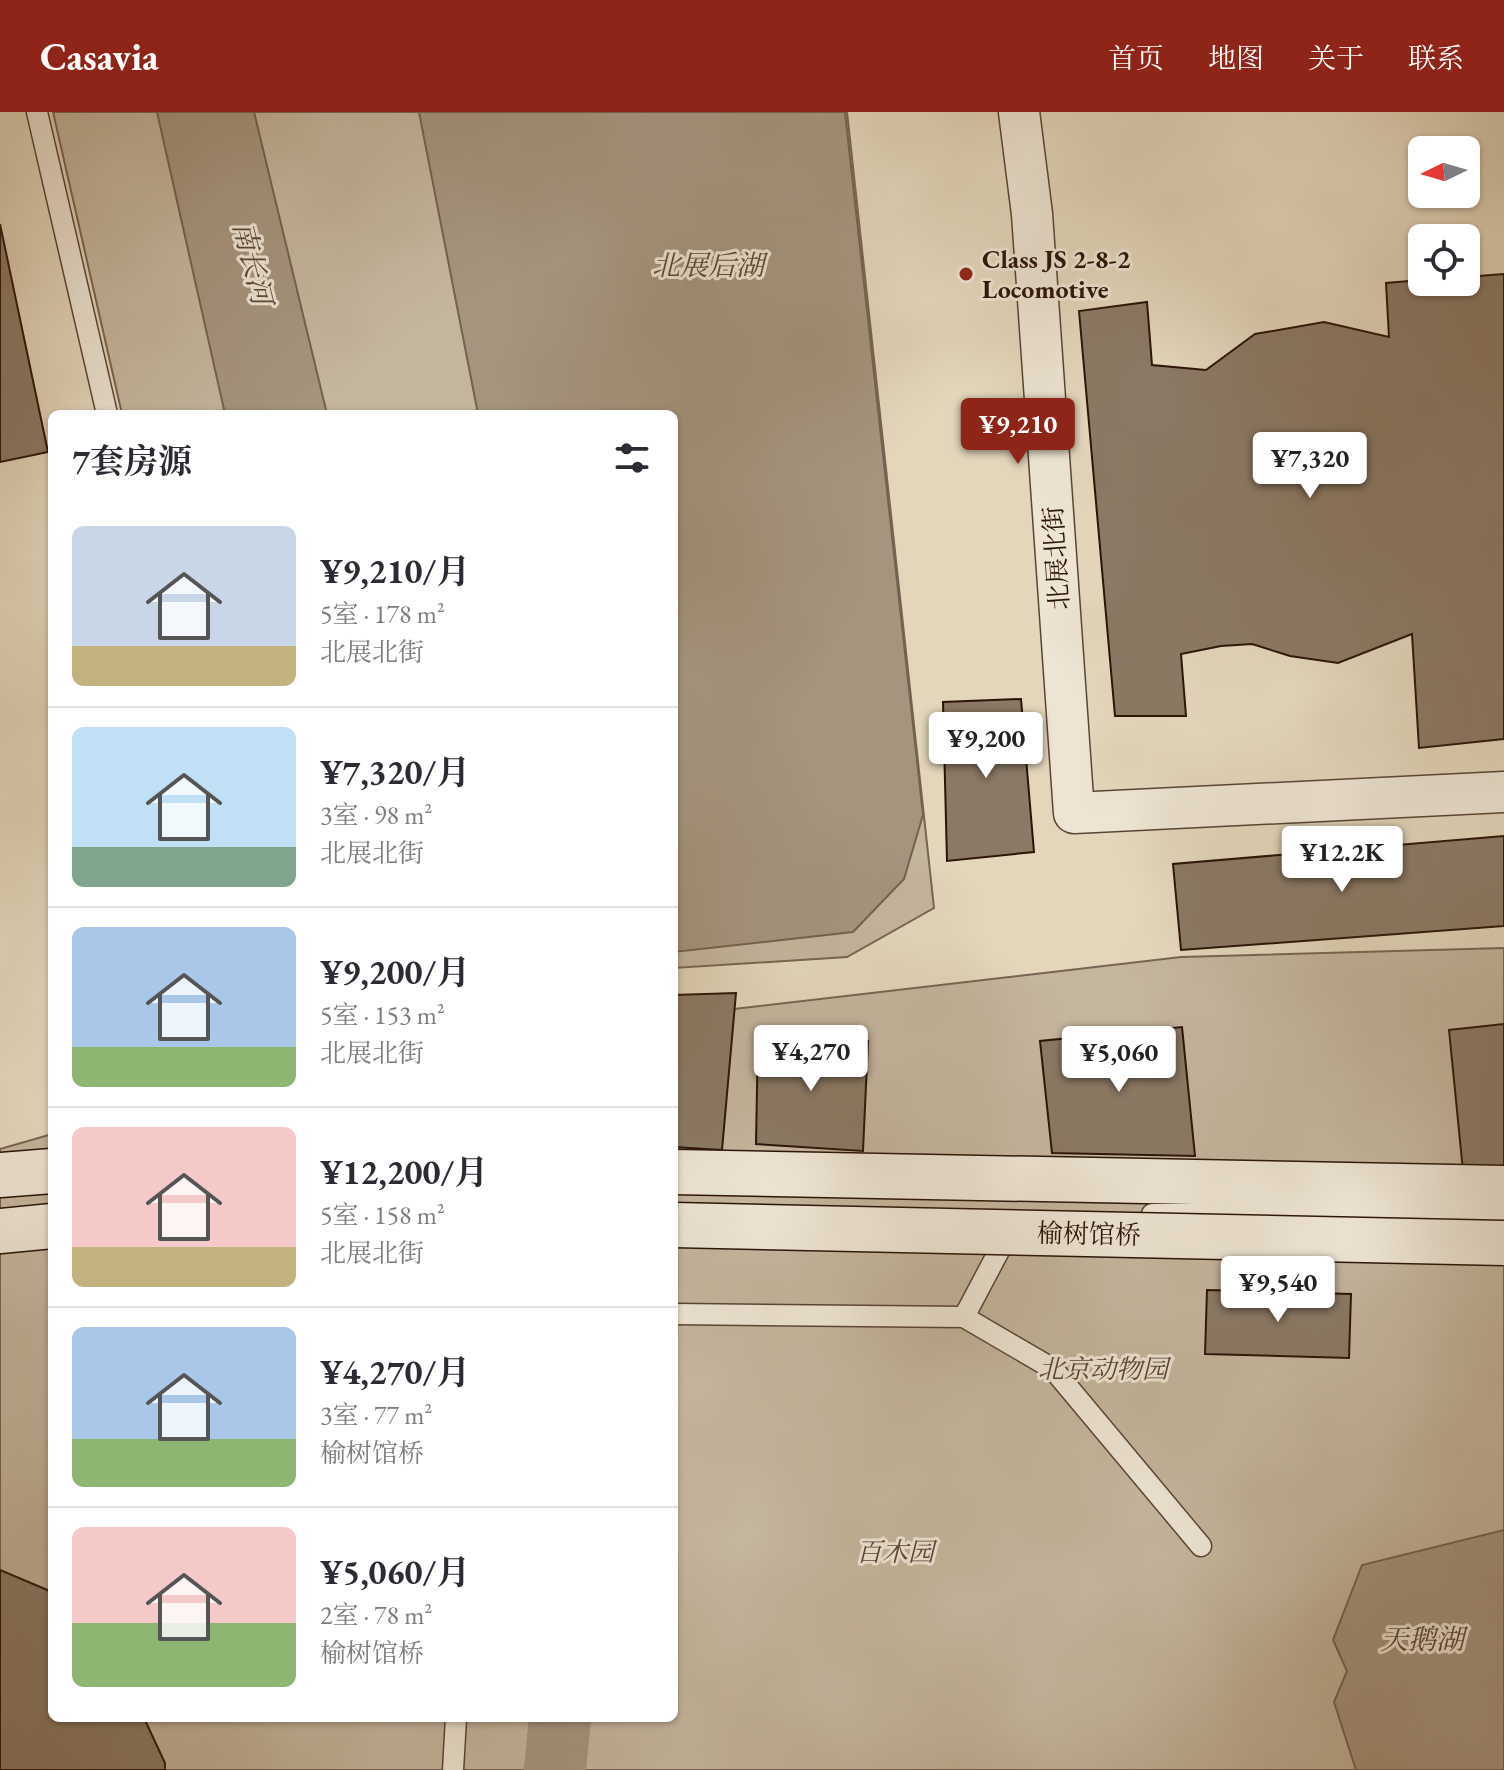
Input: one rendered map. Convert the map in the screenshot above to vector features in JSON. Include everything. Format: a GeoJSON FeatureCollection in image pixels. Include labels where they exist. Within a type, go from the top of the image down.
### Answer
{"type":"FeatureCollection","features":[{"type":"Feature","properties":{"kind":"main road"},"geometry":{"type":"LineString","coordinates":[[0,1175],[48,1171]]}},
{"type":"Feature","properties":{"kind":"main road","name":"榆树馆桥"},"geometry":{"type":"LineString","coordinates":[[678,1172],[1504,1188]]}},
{"type":"Feature","properties":{"kind":"main road","name":"榆树馆桥"},"geometry":{"type":"LineString","coordinates":[[678,1225],[1504,1243]]}},
{"type":"Feature","properties":{"kind":"main road"},"geometry":{"type":"LineString","coordinates":[[0,1231],[48,1226]]}},
{"type":"Feature","properties":{"kind":"street","name":"北展北街"},"geometry":{"type":"LineString","coordinates":[[1019,112],[1032,214],[1074,813],[1504,792]]}},
{"type":"Feature","properties":{"kind":"lane"},"geometry":{"type":"LineString","coordinates":[[37,112],[106,410]]}},
{"type":"Feature","properties":{"kind":"lane"},"geometry":{"type":"LineString","coordinates":[[1128,1214],[1504,1213]]}},
{"type":"Feature","properties":{"kind":"lane"},"geometry":{"type":"LineString","coordinates":[[964,1317],[1018,1214],[1096,1214]]}},
{"type":"Feature","properties":{"kind":"lane"},"geometry":{"type":"LineString","coordinates":[[678,1314],[964,1317],[1053,1369],[1201,1546]]}},
{"type":"Feature","properties":{"kind":"lane"},"geometry":{"type":"LineString","coordinates":[[453,1770],[456,1722]]}},
{"type":"Feature","properties":{"kind":"green space","name":"北展后湖"},"geometry":{"type":"Polygon","coordinates":[[[53,112],[847,112],[934,908],[847,957],[678,968],[678,410],[121,410],[53,112]]]}},
{"type":"Feature","properties":{"kind":"green space","name":"北京动物园"},"geometry":{"type":"Polygon","coordinates":[[[1504,948],[1504,1770],[0,1770],[0,1149],[48,1135],[48,1722],[678,1722],[678,1016],[1181,957],[1504,948]]]}},
{"type":"Feature","properties":{"kind":"water"},"geometry":{"type":"Polygon","coordinates":[[[157,112],[254,112],[326,410],[224,410],[157,112]]]}},
{"type":"Feature","properties":{"kind":"water","name":"北展后湖"},"geometry":{"type":"Polygon","coordinates":[[[419,112],[845,112],[923,815],[904,879],[853,932],[678,952],[678,410],[477,410],[419,112]]]}},
{"type":"Feature","properties":{"kind":"water","name":"天鹅湖"},"geometry":{"type":"Polygon","coordinates":[[[1504,1530],[1504,1770],[1356,1770],[1334,1702],[1347,1671],[1333,1640],[1362,1565],[1504,1530]]]}},
{"type":"Feature","properties":{"kind":"building"},"geometry":{"type":"Polygon","coordinates":[[[0,224],[48,452],[0,462],[0,224]]]}},
{"type":"Feature","properties":{"kind":"building"},"geometry":{"type":"Polygon","coordinates":[[[1504,274],[1504,739],[1419,748],[1412,634],[1338,663],[1290,656],[1252,644],[1181,654],[1186,716],[1115,716],[1079,311],[1147,302],[1152,365],[1206,370],[1255,334],[1324,322],[1389,337],[1386,283],[1408,281],[1408,296],[1480,296],[1480,276],[1504,274]]]}},
{"type":"Feature","properties":{"kind":"building"},"geometry":{"type":"Polygon","coordinates":[[[1021,699],[1034,852],[947,861],[943,702],[1021,699]]]}},
{"type":"Feature","properties":{"kind":"building"},"geometry":{"type":"Polygon","coordinates":[[[1504,836],[1504,926],[1181,950],[1173,864],[1504,836]]]}},
{"type":"Feature","properties":{"kind":"building"},"geometry":{"type":"Polygon","coordinates":[[[736,993],[722,1150],[678,1147],[678,995],[736,993]]]}},
{"type":"Feature","properties":{"kind":"building"},"geometry":{"type":"Polygon","coordinates":[[[1504,1024],[1504,1187],[1465,1191],[1449,1030],[1504,1024]]]}},
{"type":"Feature","properties":{"kind":"building"},"geometry":{"type":"Polygon","coordinates":[[[1182,1027],[1195,1156],[1052,1153],[1040,1041],[1182,1027]]]}},
{"type":"Feature","properties":{"kind":"building"},"geometry":{"type":"Polygon","coordinates":[[[758,1035],[868,1041],[863,1151],[756,1144],[758,1035]]]}},
{"type":"Feature","properties":{"kind":"building"},"geometry":{"type":"Polygon","coordinates":[[[1207,1290],[1351,1294],[1349,1358],[1205,1354],[1207,1290]]]}},
{"type":"Feature","properties":{"kind":"building"},"geometry":{"type":"Polygon","coordinates":[[[0,1570],[48,1590],[48,1722],[146,1722],[165,1763],[165,1770],[0,1770],[0,1570]]]}},
{"type":"Feature","properties":{"kind":"waterway","name":"南长河"},"geometry":{"type":"LineString","coordinates":[[555,1770],[560,1722]]}},
{"type":"Feature","properties":{"kind":"place","name":"Class JS 2-8-2 Locomotive"},"geometry":{"type":"Point","coordinates":[966,274]}},
{"type":"Feature","properties":{"kind":"park label","name":"百木园"},"geometry":{"type":"Point","coordinates":[895,1552]}}]}
